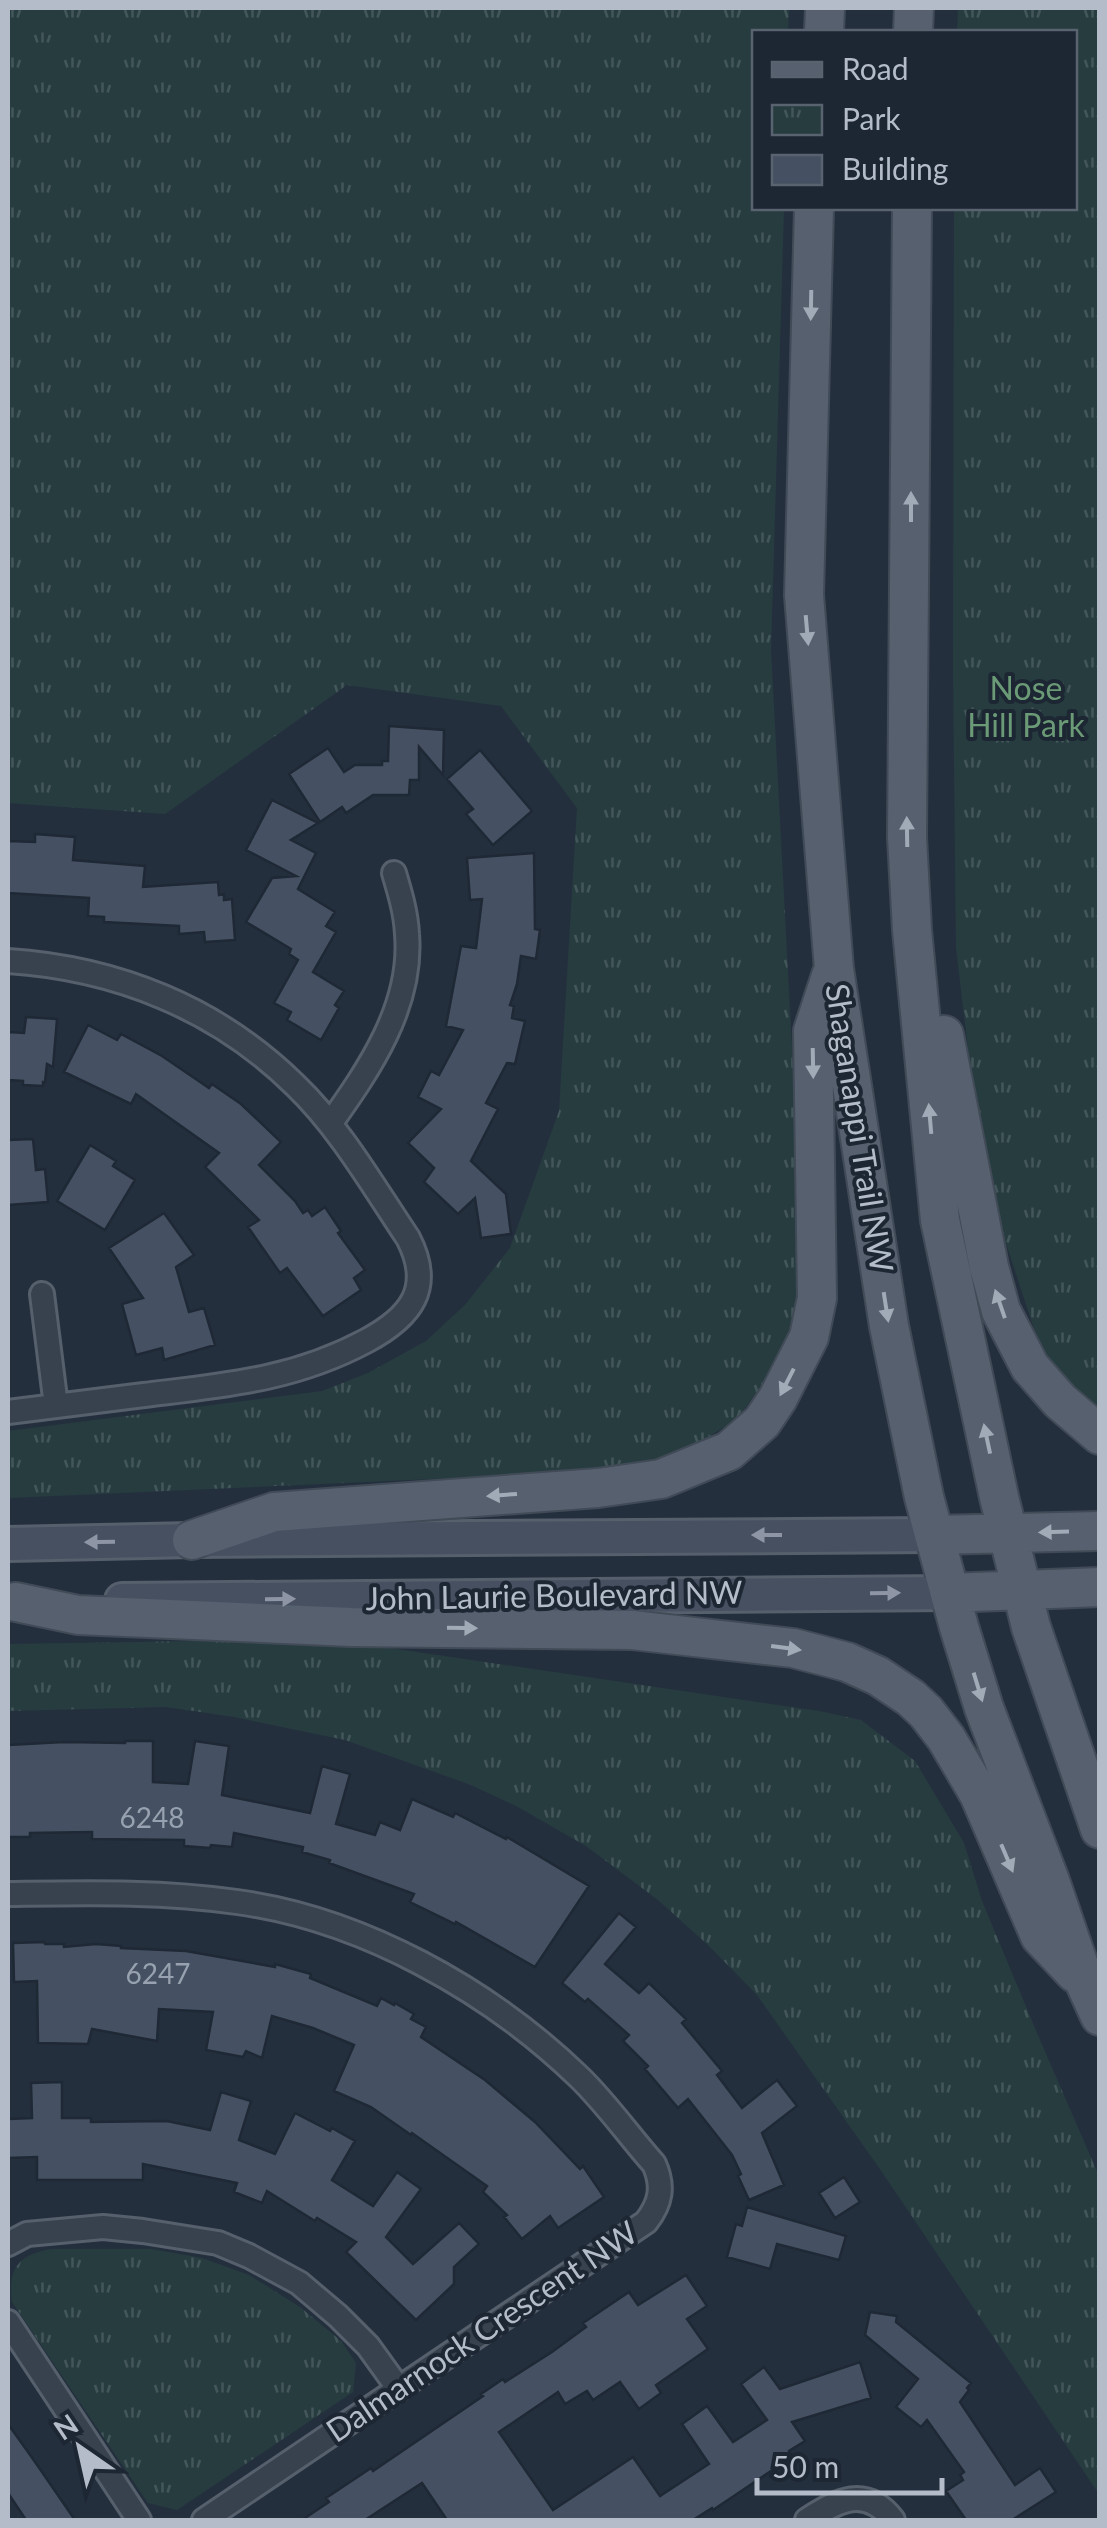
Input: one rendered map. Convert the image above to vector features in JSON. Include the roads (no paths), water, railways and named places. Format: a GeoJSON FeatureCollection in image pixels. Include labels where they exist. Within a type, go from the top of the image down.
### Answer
{"type":"FeatureCollection","features":[{"type":"Feature","properties":{"kind":"main road","name":"Shaganappi Trail NW"},"geometry":{"type":"LineString","coordinates":[[814,210],[804,595],[834,969],[889,1326],[934,1535],[984,1708],[1092,2000]]}},
{"type":"Feature","properties":{"kind":"main road","name":"Shaganappi Trail NW"},"geometry":{"type":"LineString","coordinates":[[912,210],[907,837],[912,930],[940,1220],[1021,1590],[1100,1829]]}},
{"type":"Feature","properties":{"kind":"main road"},"geometry":{"type":"LineString","coordinates":[[912,930],[937,1001],[989,1267],[1001,1310],[1030,1366],[1060,1401],[1100,1435]]}},
{"type":"Feature","properties":{"kind":"main road"},"geometry":{"type":"LineString","coordinates":[[192,1540],[274,1512],[598,1488],[661,1479],[729,1451],[762,1422],[809,1336],[817,1298],[813,1031],[834,969]]}},
{"type":"Feature","properties":{"kind":"main road","name":"John Laurie Boulevard NW"},"geometry":{"type":"LineString","coordinates":[[8,1544],[1100,1531]]}},
{"type":"Feature","properties":{"kind":"main road","name":"John Laurie Boulevard NW"},"geometry":{"type":"LineString","coordinates":[[12,1602],[950,1593],[1100,1587]]}},
{"type":"Feature","properties":{"kind":"main road"},"geometry":{"type":"LineString","coordinates":[[12,1602],[78,1616],[351,1626],[632,1630],[794,1648],[847,1662],[911,1698],[946,1738],[979,1794],[1040,1936],[1092,2000]]}},
{"type":"Feature","properties":{"kind":"street"},"geometry":{"type":"LineString","coordinates":[[330,1124],[383,1042],[398,1002],[408,937],[394,873]]}},
{"type":"Feature","properties":{"kind":"street"},"geometry":{"type":"LineString","coordinates":[[8,960],[92,972],[136,986],[193,1010],[255,1050],[296,1086],[330,1124],[408,1238],[420,1272],[412,1304],[404,1316],[380,1334],[340,1355],[282,1375],[8,1412]]}},
{"type":"Feature","properties":{"kind":"street"},"geometry":{"type":"LineString","coordinates":[[42,1294],[56,1406]]}},
{"type":"Feature","properties":{"kind":"street","name":"Dalmarnock Crescent NW"},"geometry":{"type":"LineString","coordinates":[[8,1894],[122,1892],[240,1902],[288,1912],[366,1938],[462,1988],[527,2031],[581,2079],[654,2164],[661,2188],[657,2207],[646,2222],[204,2520]]}},
{"type":"Feature","properties":{"kind":"street"},"geometry":{"type":"LineString","coordinates":[[8,2244],[27,2234],[104,2227],[218,2243],[299,2283],[368,2346],[399,2389]]}},
{"type":"Feature","properties":{"kind":"street"},"geometry":{"type":"LineString","coordinates":[[8,2322],[140,2520]]}},
{"type":"Feature","properties":{"kind":"street"},"geometry":{"type":"LineString","coordinates":[[807,2520],[829,2505],[853,2498],[872,2502],[893,2520]]}},
{"type":"Feature","properties":{"kind":"park label","name":"Nose Hill Park"},"geometry":{"type":"Point","coordinates":[1026,708]}}]}
